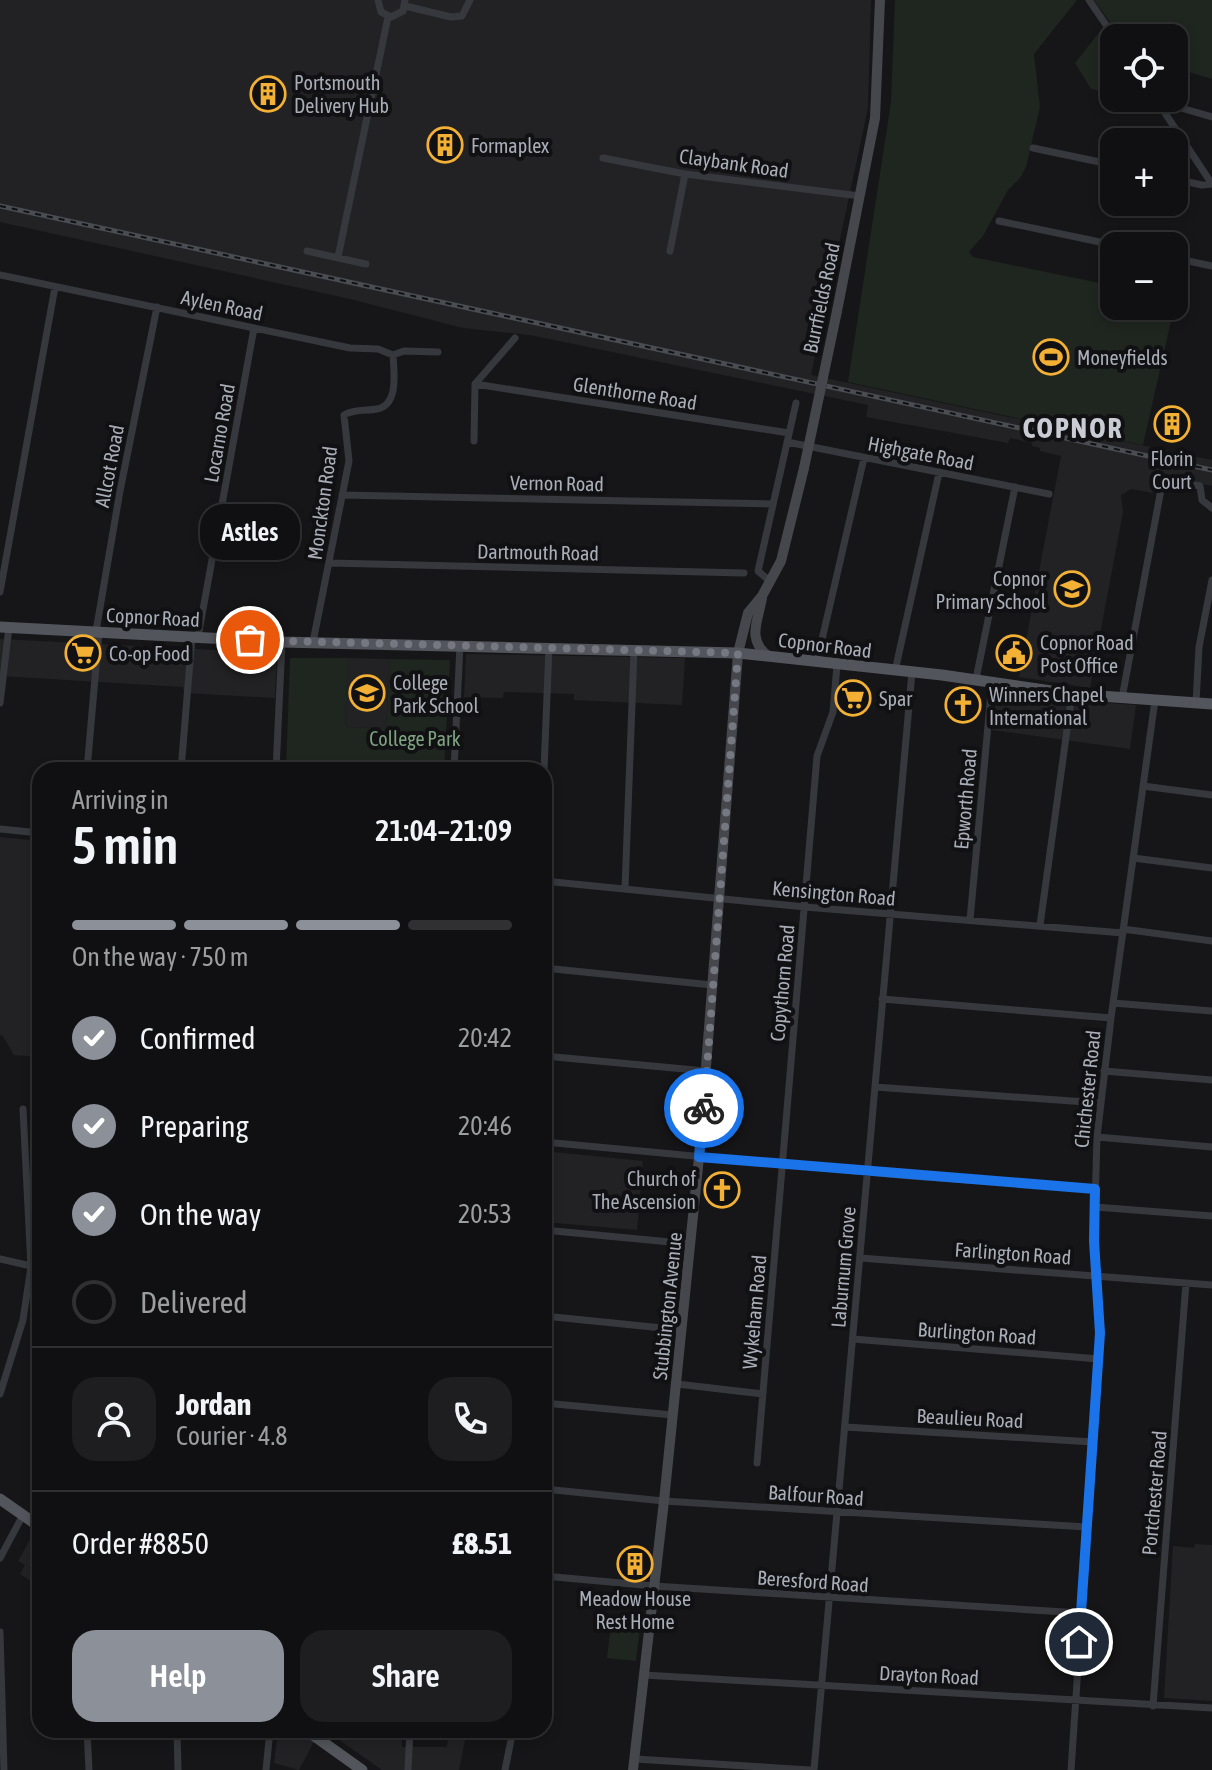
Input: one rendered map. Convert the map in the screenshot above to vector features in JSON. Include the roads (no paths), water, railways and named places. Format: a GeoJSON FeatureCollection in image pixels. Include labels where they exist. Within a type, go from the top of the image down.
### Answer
{"type":"FeatureCollection","features":[{"type":"Feature","properties":{"kind":"main road","name":"Copnor Road"},"geometry":{"type":"LineString","coordinates":[[5,627],[282,642],[738,653],[976,679],[1072,694],[1212,704]]}},
{"type":"Feature","properties":{"kind":"main road"},"geometry":{"type":"LineString","coordinates":[[0,1499],[32,1520]]}},
{"type":"Feature","properties":{"kind":"main road"},"geometry":{"type":"LineString","coordinates":[[323,1738],[356,1769]]}},
{"type":"Feature","properties":{"kind":"street"},"geometry":{"type":"LineString","coordinates":[[378,0],[381,12],[388,17],[400,14],[405,3],[451,17],[462,16],[470,2]]}},
{"type":"Feature","properties":{"kind":"street","name":"Burrfields Road"},"geometry":{"type":"LineString","coordinates":[[738,653],[748,613],[771,582],[781,561],[804,468],[875,118],[880,0]]}},
{"type":"Feature","properties":{"kind":"street"},"geometry":{"type":"LineString","coordinates":[[1089,0],[1105,24]]}},
{"type":"Feature","properties":{"kind":"street"},"geometry":{"type":"LineString","coordinates":[[338,257],[388,17]]}},
{"type":"Feature","properties":{"kind":"street"},"geometry":{"type":"LineString","coordinates":[[1188,110],[1212,117]]}},
{"type":"Feature","properties":{"kind":"street"},"geometry":{"type":"LineString","coordinates":[[1164,112],[1212,184],[1188,182]]}},
{"type":"Feature","properties":{"kind":"street"},"geometry":{"type":"LineString","coordinates":[[1033,148],[1100,162]]}},
{"type":"Feature","properties":{"kind":"street","name":"Claybank Road"},"geometry":{"type":"LineString","coordinates":[[603,158],[685,174],[860,196]]}},
{"type":"Feature","properties":{"kind":"street"},"geometry":{"type":"LineString","coordinates":[[670,251],[685,174]]}},
{"type":"Feature","properties":{"kind":"street"},"geometry":{"type":"LineString","coordinates":[[999,221],[1100,242]]}},
{"type":"Feature","properties":{"kind":"street"},"geometry":{"type":"LineString","coordinates":[[307,251],[366,264]]}},
{"type":"Feature","properties":{"kind":"street"},"geometry":{"type":"LineString","coordinates":[[1188,261],[1212,266]]}},
{"type":"Feature","properties":{"kind":"street","name":"Aylen Road"},"geometry":{"type":"LineString","coordinates":[[0,275],[350,348],[378,349],[393,355],[404,351],[438,352]]}},
{"type":"Feature","properties":{"kind":"street"},"geometry":{"type":"LineString","coordinates":[[0,592],[55,287]]}},
{"type":"Feature","properties":{"kind":"street","name":"Allcot Road"},"geometry":{"type":"LineString","coordinates":[[88,762],[104,575],[157,307]]}},
{"type":"Feature","properties":{"kind":"street","name":"Locarno Road"},"geometry":{"type":"LineString","coordinates":[[182,762],[195,637],[254,328]]}},
{"type":"Feature","properties":{"kind":"street"},"geometry":{"type":"LineString","coordinates":[[474,441],[475,384],[515,338]]}},
{"type":"Feature","properties":{"kind":"street","name":"Monckton Road"},"geometry":{"type":"LineString","coordinates":[[313,642],[349,454],[344,415],[380,408],[390,401],[393,355]]}},
{"type":"Feature","properties":{"kind":"street","name":"Glenthorne Road"},"geometry":{"type":"LineString","coordinates":[[475,384],[789,433]]}},
{"type":"Feature","properties":{"kind":"street"},"geometry":{"type":"LineString","coordinates":[[771,582],[758,571],[796,403]]}},
{"type":"Feature","properties":{"kind":"street","name":"Highgate Road"},"geometry":{"type":"LineString","coordinates":[[787,442],[1049,494]]}},
{"type":"Feature","properties":{"kind":"street"},"geometry":{"type":"LineString","coordinates":[[817,661],[864,458]]}},
{"type":"Feature","properties":{"kind":"street"},"geometry":{"type":"LineString","coordinates":[[895,671],[939,473]]}},
{"type":"Feature","properties":{"kind":"street"},"geometry":{"type":"LineString","coordinates":[[1122,698],[1162,484],[1167,480],[1200,486],[1202,500],[1212,508]]}},
{"type":"Feature","properties":{"kind":"street"},"geometry":{"type":"LineString","coordinates":[[976,679],[1015,487]]}},
{"type":"Feature","properties":{"kind":"street","name":"Vernon Road"},"geometry":{"type":"LineString","coordinates":[[342,495],[772,504]]}},
{"type":"Feature","properties":{"kind":"street","name":"Dartmouth Road"},"geometry":{"type":"LineString","coordinates":[[330,563],[744,573]]}},
{"type":"Feature","properties":{"kind":"street"},"geometry":{"type":"LineString","coordinates":[[1196,703],[1199,647],[1212,580]]}},
{"type":"Feature","properties":{"kind":"street","name":"Burrfields Road"},"geometry":{"type":"LineString","coordinates":[[762,596],[754,640],[767,655]]}},
{"type":"Feature","properties":{"kind":"street"},"geometry":{"type":"LineString","coordinates":[[0,703],[5,627]]}},
{"type":"Feature","properties":{"kind":"street"},"geometry":{"type":"LineString","coordinates":[[276,762],[282,642]]}},
{"type":"Feature","properties":{"kind":"street"},"geometry":{"type":"LineString","coordinates":[[454,762],[460,645]]}},
{"type":"Feature","properties":{"kind":"street"},"geometry":{"type":"LineString","coordinates":[[544,762],[549,647]]}},
{"type":"Feature","properties":{"kind":"street"},"geometry":{"type":"LineString","coordinates":[[625,888],[634,651]]}},
{"type":"Feature","properties":{"kind":"street","name":"Stubbington Avenue"},"geometry":{"type":"LineString","coordinates":[[634,1764],[691,1244],[738,653]]}},
{"type":"Feature","properties":{"kind":"street","name":"Copythorn Road"},"geometry":{"type":"LineString","coordinates":[[783,1164],[817,756],[833,712],[837,665]]}},
{"type":"Feature","properties":{"kind":"street","name":"Laburnum Grove"},"geometry":{"type":"LineString","coordinates":[[812,1770],[912,672]]}},
{"type":"Feature","properties":{"kind":"street","name":"Epworth Road"},"geometry":{"type":"LineString","coordinates":[[970,920],[992,682]]}},
{"type":"Feature","properties":{"kind":"street"},"geometry":{"type":"LineString","coordinates":[[1040,925],[1072,694]]}},
{"type":"Feature","properties":{"kind":"street","name":"Chichester Road"},"geometry":{"type":"LineString","coordinates":[[1071,1770],[1099,1359],[1095,1207],[1097,1137],[1155,700]]}},
{"type":"Feature","properties":{"kind":"street"},"geometry":{"type":"LineString","coordinates":[[1143,786],[1212,795]]}},
{"type":"Feature","properties":{"kind":"street"},"geometry":{"type":"LineString","coordinates":[[0,829],[32,832]]}},
{"type":"Feature","properties":{"kind":"street"},"geometry":{"type":"LineString","coordinates":[[1133,858],[1212,868]]}},
{"type":"Feature","properties":{"kind":"street","name":"Kensington Road"},"geometry":{"type":"LineString","coordinates":[[552,882],[805,907],[1123,931],[1212,941]]}},
{"type":"Feature","properties":{"kind":"street"},"geometry":{"type":"LineString","coordinates":[[552,969],[712,985]]}},
{"type":"Feature","properties":{"kind":"street"},"geometry":{"type":"LineString","coordinates":[[882,999],[1111,1018]]}},
{"type":"Feature","properties":{"kind":"street"},"geometry":{"type":"LineString","coordinates":[[1113,1003],[1212,1011]]}},
{"type":"Feature","properties":{"kind":"street"},"geometry":{"type":"LineString","coordinates":[[552,1057],[706,1071]]}},
{"type":"Feature","properties":{"kind":"street"},"geometry":{"type":"LineString","coordinates":[[1104,1071],[1212,1080]]}},
{"type":"Feature","properties":{"kind":"street"},"geometry":{"type":"LineString","coordinates":[[875,1087],[1100,1103]]}},
{"type":"Feature","properties":{"kind":"street"},"geometry":{"type":"LineString","coordinates":[[23,1109],[32,1228]]}},
{"type":"Feature","properties":{"kind":"street"},"geometry":{"type":"LineString","coordinates":[[1097,1137],[1212,1147]]}},
{"type":"Feature","properties":{"kind":"street"},"geometry":{"type":"LineString","coordinates":[[552,1143],[867,1172],[1095,1189]]}},
{"type":"Feature","properties":{"kind":"street","name":"Wykeham Road"},"geometry":{"type":"LineString","coordinates":[[757,1463],[783,1164]]}},
{"type":"Feature","properties":{"kind":"street"},"geometry":{"type":"LineString","coordinates":[[1095,1207],[1212,1216]]}},
{"type":"Feature","properties":{"kind":"street"},"geometry":{"type":"LineString","coordinates":[[552,1231],[691,1244]]}},
{"type":"Feature","properties":{"kind":"street","name":"Farlington Road"},"geometry":{"type":"LineString","coordinates":[[860,1258],[1212,1285]]}},
{"type":"Feature","properties":{"kind":"street"},"geometry":{"type":"LineString","coordinates":[[0,1259],[32,1266]]}},
{"type":"Feature","properties":{"kind":"street"},"geometry":{"type":"LineString","coordinates":[[0,1394],[32,1280]]}},
{"type":"Feature","properties":{"kind":"street","name":"Portchester Road"},"geometry":{"type":"LineString","coordinates":[[1153,1706],[1186,1283]]}},
{"type":"Feature","properties":{"kind":"street"},"geometry":{"type":"LineString","coordinates":[[552,1317],[682,1330]]}},
{"type":"Feature","properties":{"kind":"street","name":"Burlington Road"},"geometry":{"type":"LineString","coordinates":[[853,1339],[1099,1359]]}},
{"type":"Feature","properties":{"kind":"street"},"geometry":{"type":"LineString","coordinates":[[677,1384],[763,1394]]}},
{"type":"Feature","properties":{"kind":"street"},"geometry":{"type":"LineString","coordinates":[[552,1404],[673,1415]]}},
{"type":"Feature","properties":{"kind":"street","name":"Beaulieu Road"},"geometry":{"type":"LineString","coordinates":[[845,1427],[1093,1442]]}},
{"type":"Feature","properties":{"kind":"street","name":"Balfour Road"},"geometry":{"type":"LineString","coordinates":[[552,1490],[664,1501],[1087,1527]]}},
{"type":"Feature","properties":{"kind":"street"},"geometry":{"type":"LineString","coordinates":[[0,1558],[23,1515]]}},
{"type":"Feature","properties":{"kind":"street","name":"Beresford Road"},"geometry":{"type":"LineString","coordinates":[[552,1577],[1081,1613]]}},
{"type":"Feature","properties":{"kind":"street"},"geometry":{"type":"LineString","coordinates":[[0,1632],[4,1770]]}},
{"type":"Feature","properties":{"kind":"street","name":"Drayton Road"},"geometry":{"type":"LineString","coordinates":[[644,1675],[1212,1708]]}},
{"type":"Feature","properties":{"kind":"street"},"geometry":{"type":"LineString","coordinates":[[87,1738],[89,1770]]}},
{"type":"Feature","properties":{"kind":"street"},"geometry":{"type":"LineString","coordinates":[[177,1738],[178,1770]]}},
{"type":"Feature","properties":{"kind":"street"},"geometry":{"type":"LineString","coordinates":[[266,1770],[269,1738]]}},
{"type":"Feature","properties":{"kind":"street"},"geometry":{"type":"LineString","coordinates":[[408,1770],[410,1738]]}},
{"type":"Feature","properties":{"kind":"street"},"geometry":{"type":"LineString","coordinates":[[505,1770],[511,1738]]}},
{"type":"Feature","properties":{"kind":"street"},"geometry":{"type":"LineString","coordinates":[[634,1764],[812,1770]]}},
{"type":"Feature","properties":{"kind":"railway"},"geometry":{"type":"LineString","coordinates":[[0,206],[1212,470]]}},
{"type":"Feature","properties":{"kind":"place","name":"Portsmouth Delivery Hub"},"geometry":{"type":"Point","coordinates":[268,94]}},
{"type":"Feature","properties":{"kind":"place","name":"Formaplex"},"geometry":{"type":"Point","coordinates":[445,145]}},
{"type":"Feature","properties":{"kind":"place","name":"Moneyfields"},"geometry":{"type":"Point","coordinates":[1051,357]}},
{"type":"Feature","properties":{"kind":"place","name":"Florin Court"},"geometry":{"type":"Point","coordinates":[1172,424]}},
{"type":"Feature","properties":{"kind":"place","name":"Copnor Primary School"},"geometry":{"type":"Point","coordinates":[1072,589]}},
{"type":"Feature","properties":{"kind":"place","name":"Astles"},"geometry":{"type":"Point","coordinates":[250,640]}},
{"type":"Feature","properties":{"kind":"place","name":"Co-op Food"},"geometry":{"type":"Point","coordinates":[83,653]}},
{"type":"Feature","properties":{"kind":"place","name":"Copnor Road Post Office"},"geometry":{"type":"Point","coordinates":[1014,653]}},
{"type":"Feature","properties":{"kind":"place","name":"College Park School"},"geometry":{"type":"Point","coordinates":[367,693]}},
{"type":"Feature","properties":{"kind":"place","name":"Spar"},"geometry":{"type":"Point","coordinates":[853,698]}},
{"type":"Feature","properties":{"kind":"place","name":"Winners Chapel International"},"geometry":{"type":"Point","coordinates":[963,705]}},
{"type":"Feature","properties":{"kind":"place","name":"Church of The Ascension"},"geometry":{"type":"Point","coordinates":[722,1190]}},
{"type":"Feature","properties":{"kind":"place","name":"Meadow House Rest Home"},"geometry":{"type":"Point","coordinates":[635,1564]}},
{"type":"Feature","properties":{"kind":"district","name":"COPNOR"},"geometry":{"type":"Point","coordinates":[1073,428]}},
{"type":"Feature","properties":{"kind":"park label","name":"College Park"},"geometry":{"type":"Point","coordinates":[415,738]}}]}
